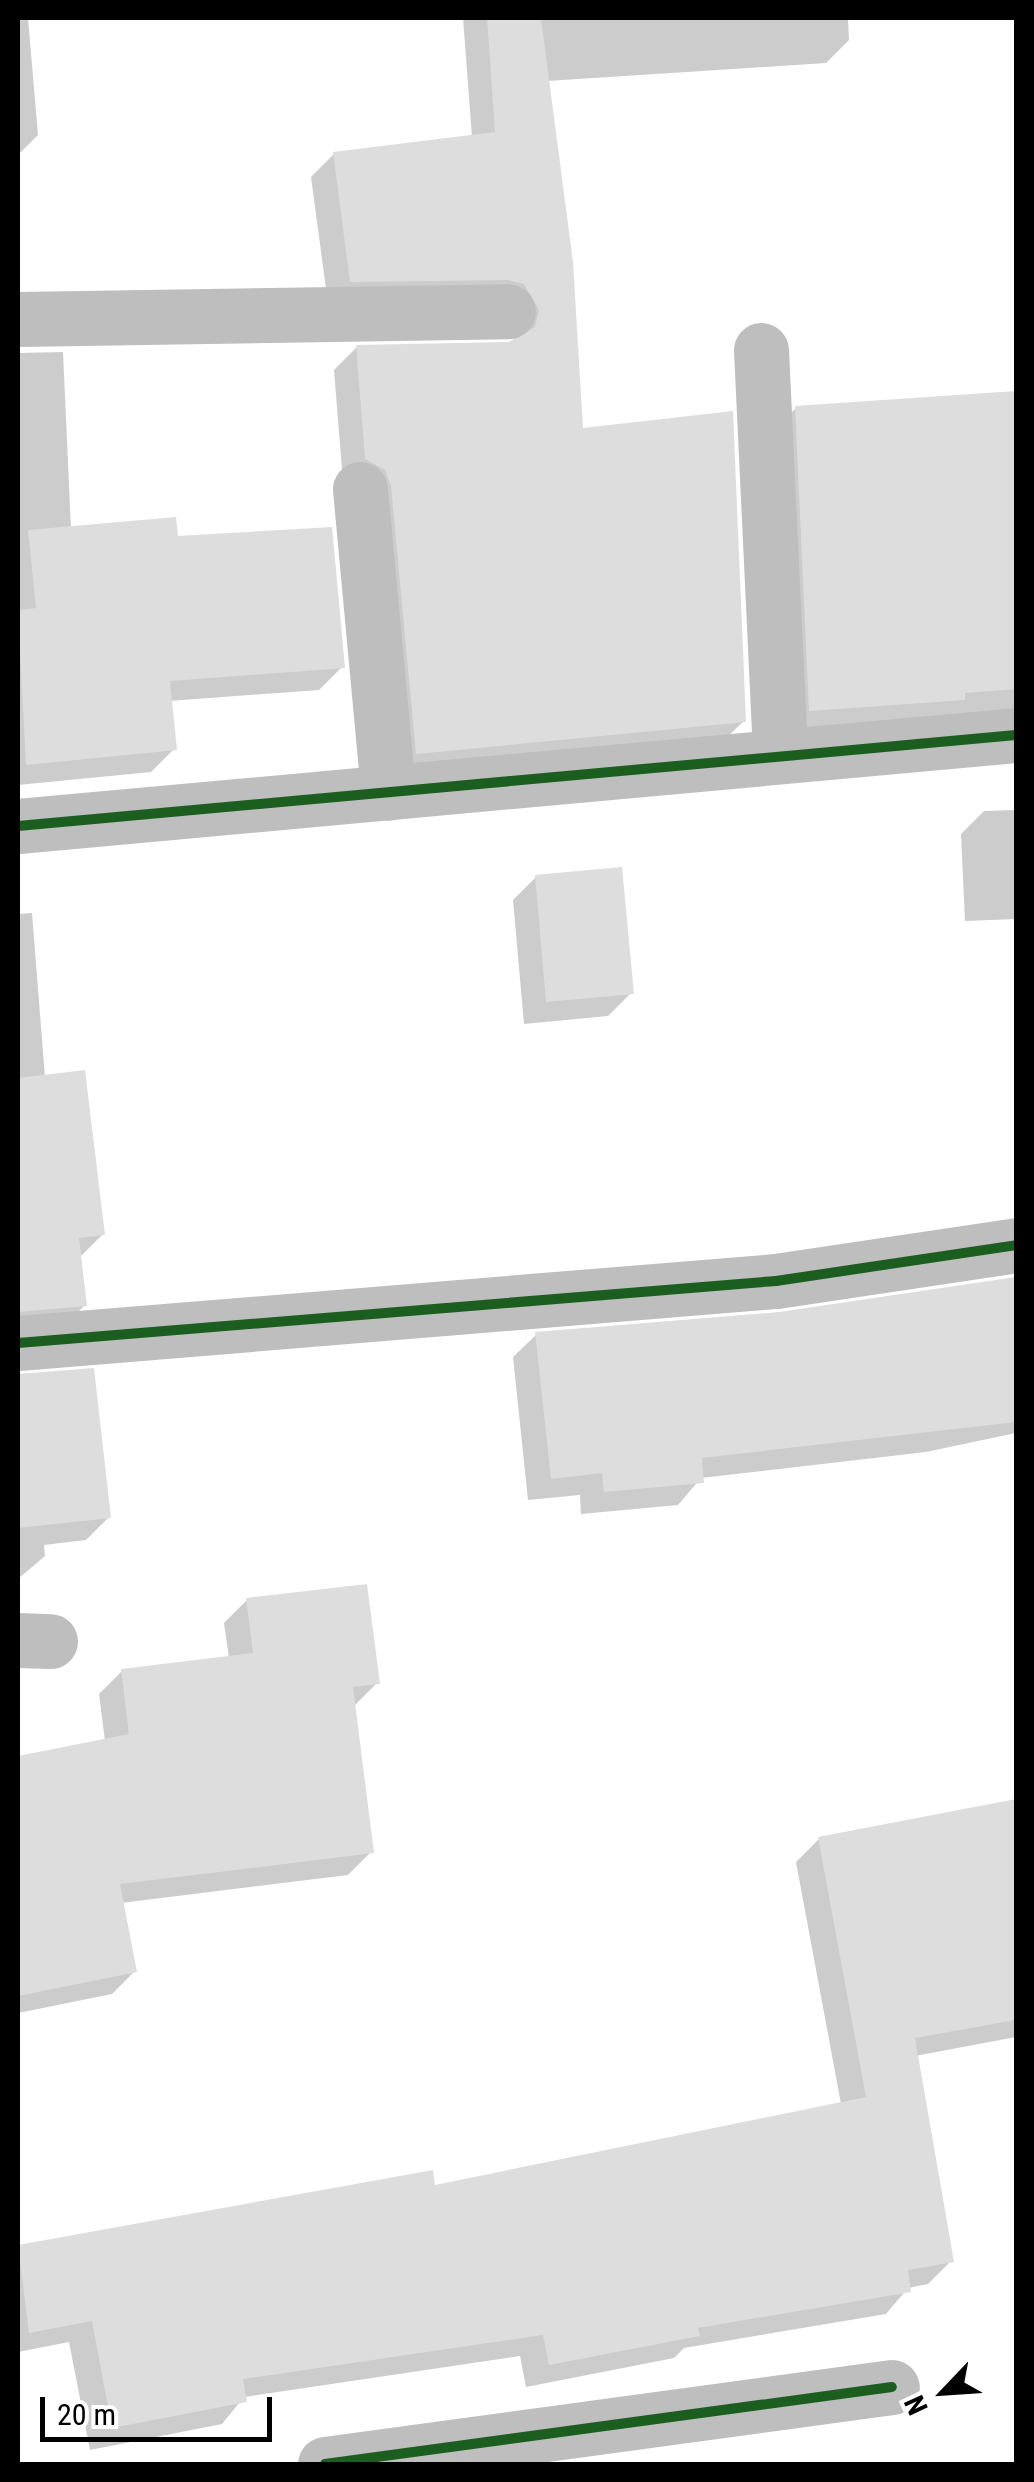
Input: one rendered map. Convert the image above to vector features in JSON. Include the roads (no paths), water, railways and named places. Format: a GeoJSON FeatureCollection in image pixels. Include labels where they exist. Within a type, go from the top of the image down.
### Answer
{"type":"FeatureCollection","features":[{"type":"Feature","properties":{"kind":"street"},"geometry":{"type":"LineString","coordinates":[[18,319],[508,311]]}},
{"type":"Feature","properties":{"kind":"street"},"geometry":{"type":"LineString","coordinates":[[761,350],[780,756]]}},
{"type":"Feature","properties":{"kind":"street"},"geometry":{"type":"LineString","coordinates":[[360,490],[388,792]]}},
{"type":"Feature","properties":{"kind":"street"},"geometry":{"type":"LineString","coordinates":[[18,826],[1016,735]]}},
{"type":"Feature","properties":{"kind":"street"},"geometry":{"type":"LineString","coordinates":[[18,1343],[776,1281],[1016,1245]]}},
{"type":"Feature","properties":{"kind":"street"},"geometry":{"type":"LineString","coordinates":[[325,2464],[892,2388]]}}]}
